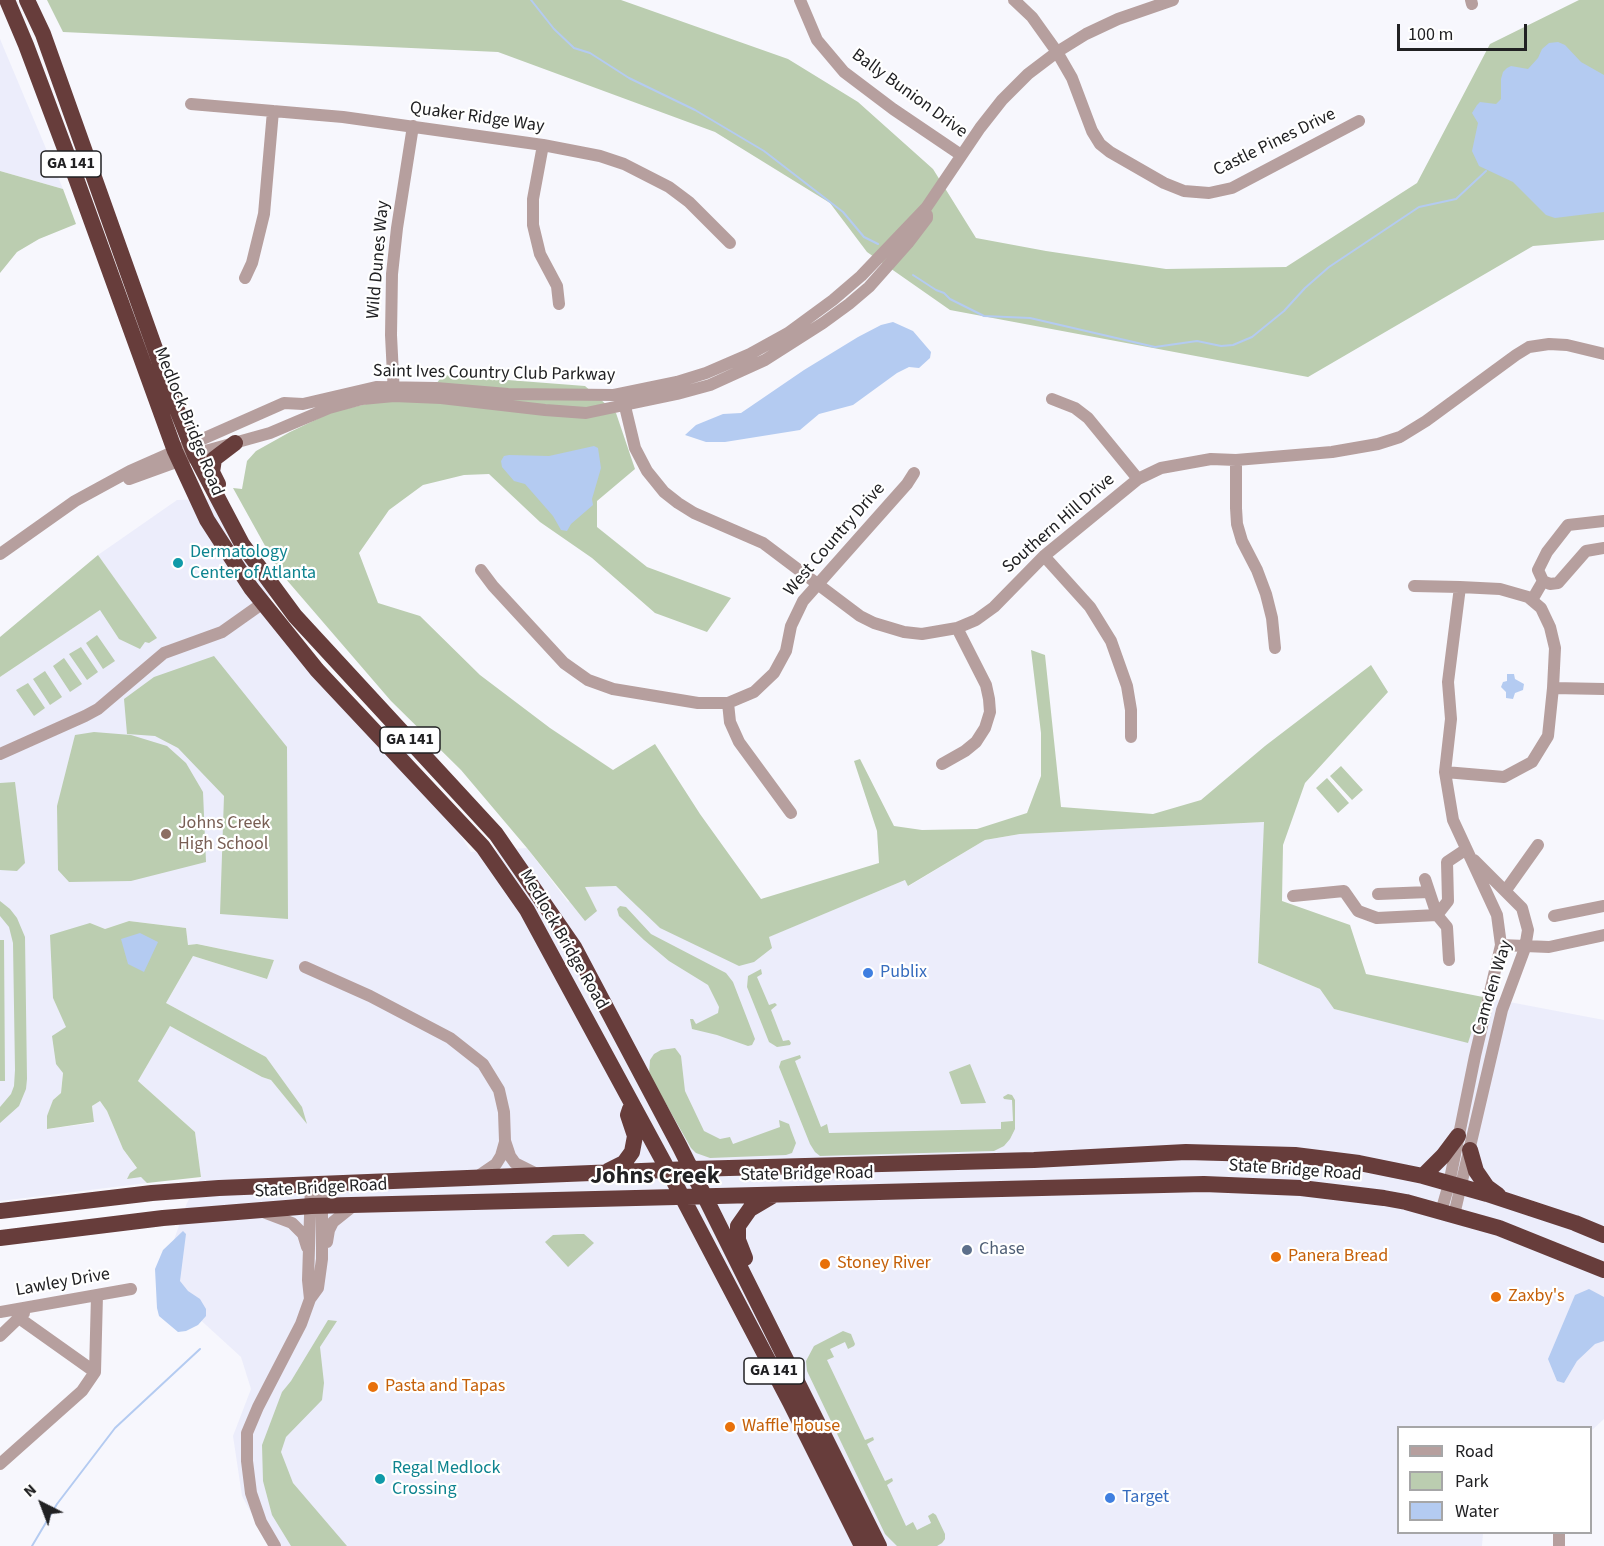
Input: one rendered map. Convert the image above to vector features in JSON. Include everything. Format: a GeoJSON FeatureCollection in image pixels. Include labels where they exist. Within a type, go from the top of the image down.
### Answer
{"type":"FeatureCollection","features":[{"type":"Feature","properties":{"kind":"highway","name":"Medlock Bridge Road"},"geometry":{"type":"LineString","coordinates":[[7,0],[27,45],[185,452],[207,520],[251,588],[317,670],[483,847],[527,910],[790,1402],[872,1543]]}},
{"type":"Feature","properties":{"kind":"highway","name":"Medlock Bridge Road"},"geometry":{"type":"LineString","coordinates":[[27,0],[43,34],[170,392],[185,452],[242,544],[295,616],[496,834],[574,947],[691,1169],[872,1543]]}},
{"type":"Feature","properties":{"kind":"highway","name":"Medlock Bridge Road"},"geometry":{"type":"LineString","coordinates":[[235,443],[214,459],[212,472],[226,500],[264,562],[273,587]]}},
{"type":"Feature","properties":{"kind":"highway"},"geometry":{"type":"LineString","coordinates":[[606,1172],[624,1163],[632,1152],[635,1136],[628,1115],[632,1103]]}},
{"type":"Feature","properties":{"kind":"highway"},"geometry":{"type":"LineString","coordinates":[[1423,1176],[1450,1148],[1458,1136]]}},
{"type":"Feature","properties":{"kind":"highway"},"geometry":{"type":"LineString","coordinates":[[1470,1150],[1473,1164],[1481,1179],[1503,1199]]}},
{"type":"Feature","properties":{"kind":"highway","name":"State Bridge Road"},"geometry":{"type":"LineString","coordinates":[[0,1211],[152,1193],[316,1184],[691,1169],[1023,1160],[1186,1152],[1295,1155],[1359,1163],[1423,1176],[1503,1199],[1604,1235]]}},
{"type":"Feature","properties":{"kind":"highway","name":"State Bridge Road"},"geometry":{"type":"LineString","coordinates":[[0,1238],[164,1218],[317,1205],[352,1206],[1204,1184],[1301,1188],[1384,1198],[1499,1228],[1604,1270]]}},
{"type":"Feature","properties":{"kind":"highway"},"geometry":{"type":"LineString","coordinates":[[751,1290],[751,1271],[738,1240],[738,1226],[750,1209],[775,1195]]}},
{"type":"Feature","properties":{"kind":"highway"},"geometry":{"type":"LineString","coordinates":[[872,1543],[890,1546]]}},
{"type":"Feature","properties":{"kind":"street","name":"Bally Bunion Drive"},"geometry":{"type":"LineString","coordinates":[[800,0],[817,40],[844,72],[893,109],[961,155]]}},
{"type":"Feature","properties":{"kind":"street","name":"Castle Pines Drive"},"geometry":{"type":"LineString","coordinates":[[1014,0],[1032,17],[1057,52],[1072,78],[1092,130],[1101,144],[1110,152],[1164,183],[1184,191],[1209,193],[1232,188],[1359,121]]}},
{"type":"Feature","properties":{"kind":"street","name":"Saint Ives Country Club Parkway"},"geometry":{"type":"LineString","coordinates":[[185,452],[263,411],[284,403],[303,404],[376,387],[394,392],[441,398],[586,413],[706,373],[750,354],[788,333],[861,276],[926,208],[961,155],[1002,100],[1028,74],[1086,34],[1118,19],[1173,0]]}},
{"type":"Feature","properties":{"kind":"street","name":"Quaker Ridge Way"},"geometry":{"type":"LineString","coordinates":[[191,104],[413,126],[543,145],[600,156],[647,174],[689,202],[730,243]]}},
{"type":"Feature","properties":{"kind":"street"},"geometry":{"type":"LineString","coordinates":[[245,278],[252,263],[264,214],[273,111]]}},
{"type":"Feature","properties":{"kind":"street","name":"Wild Dunes Way"},"geometry":{"type":"LineString","coordinates":[[394,392],[391,335],[392,274],[413,126]]}},
{"type":"Feature","properties":{"kind":"street"},"geometry":{"type":"LineString","coordinates":[[543,145],[533,199],[533,225],[540,254],[557,286],[559,304]]}},
{"type":"Feature","properties":{"kind":"street","name":"Southern Hill Drive"},"geometry":{"type":"LineString","coordinates":[[624,400],[635,448],[647,471],[664,492],[694,513],[763,543],[860,616],[887,628],[922,634],[957,628],[976,620],[994,607],[1044,556],[1138,479],[1161,468],[1211,459],[1236,460],[1360,448],[1400,437],[1529,347],[1549,344],[1567,345],[1604,354]]}},
{"type":"Feature","properties":{"kind":"street","name":"Saint Ives Country Club Parkway"},"geometry":{"type":"LineString","coordinates":[[185,452],[235,443],[270,433],[329,408],[394,392]]}},
{"type":"Feature","properties":{"kind":"street"},"geometry":{"type":"LineString","coordinates":[[1052,399],[1075,408],[1088,418],[1138,479]]}},
{"type":"Feature","properties":{"kind":"street"},"geometry":{"type":"LineString","coordinates":[[0,554],[75,501],[130,471],[185,452]]}},
{"type":"Feature","properties":{"kind":"street"},"geometry":{"type":"LineString","coordinates":[[1236,460],[1238,525],[1242,541],[1266,594],[1272,618],[1275,648]]}},
{"type":"Feature","properties":{"kind":"street","name":"West Country Drive"},"geometry":{"type":"LineString","coordinates":[[481,570],[564,663],[588,680],[613,689],[687,702],[728,703],[754,692],[774,673],[786,651],[796,613],[818,584],[907,484],[914,473]]}},
{"type":"Feature","properties":{"kind":"street"},"geometry":{"type":"LineString","coordinates":[[1604,521],[1568,525],[1547,552],[1538,570],[1543,580],[1550,584],[1558,583],[1586,550],[1604,548]]}},
{"type":"Feature","properties":{"kind":"street"},"geometry":{"type":"LineString","coordinates":[[1044,556],[1090,607],[1111,641],[1127,686],[1131,710],[1131,737]]}},
{"type":"Feature","properties":{"kind":"street"},"geometry":{"type":"LineString","coordinates":[[1532,600],[1543,580]]}},
{"type":"Feature","properties":{"kind":"street"},"geometry":{"type":"LineString","coordinates":[[1414,585],[1500,589],[1528,597],[1541,608],[1551,627],[1555,648],[1548,736],[1532,762],[1504,777],[1445,772]]}},
{"type":"Feature","properties":{"kind":"street"},"geometry":{"type":"LineString","coordinates":[[1293,896],[1344,891],[1358,911],[1377,918],[1437,915],[1448,901],[1447,862],[1465,850],[1453,820],[1445,772],[1451,719],[1448,682],[1460,587]]}},
{"type":"Feature","properties":{"kind":"street"},"geometry":{"type":"LineString","coordinates":[[0,754],[98,709],[164,653],[222,632],[263,603]]}},
{"type":"Feature","properties":{"kind":"street"},"geometry":{"type":"LineString","coordinates":[[942,764],[965,752],[976,742],[985,728],[990,712],[990,699],[986,685],[957,628]]}},
{"type":"Feature","properties":{"kind":"street"},"geometry":{"type":"LineString","coordinates":[[1553,688],[1604,689]]}},
{"type":"Feature","properties":{"kind":"street"},"geometry":{"type":"LineString","coordinates":[[728,703],[730,722],[739,742],[791,813]]}},
{"type":"Feature","properties":{"kind":"street"},"geometry":{"type":"LineString","coordinates":[[1506,890],[1538,845]]}},
{"type":"Feature","properties":{"kind":"street","name":"Camden Way"},"geometry":{"type":"LineString","coordinates":[[1455,1185],[1470,1150],[1502,1010],[1526,945],[1528,930],[1522,908],[1465,850]]}},
{"type":"Feature","properties":{"kind":"street","name":"Camden Way"},"geometry":{"type":"LineString","coordinates":[[1455,1185],[1458,1136],[1501,945],[1497,915],[1465,850]]}},
{"type":"Feature","properties":{"kind":"street"},"geometry":{"type":"LineString","coordinates":[[1378,894],[1427,886],[1437,915],[1447,927],[1449,960]]}},
{"type":"Feature","properties":{"kind":"street"},"geometry":{"type":"LineString","coordinates":[[1554,916],[1604,906]]}},
{"type":"Feature","properties":{"kind":"street"},"geometry":{"type":"LineString","coordinates":[[1501,945],[1549,947],[1604,935]]}},
{"type":"Feature","properties":{"kind":"street"},"geometry":{"type":"LineString","coordinates":[[305,967],[370,996],[450,1038],[483,1064],[499,1090],[510,1156],[515,1163],[538,1175]]}},
{"type":"Feature","properties":{"kind":"street"},"geometry":{"type":"LineString","coordinates":[[477,1177],[496,1164],[506,1141]]}},
{"type":"Feature","properties":{"kind":"street"},"geometry":{"type":"LineString","coordinates":[[274,1544],[261,1522],[250,1493],[247,1433],[301,1324],[310,1299],[308,1280],[316,1259],[316,1184]]}},
{"type":"Feature","properties":{"kind":"street"},"geometry":{"type":"LineString","coordinates":[[1448,1213],[1455,1185]]}},
{"type":"Feature","properties":{"kind":"street"},"geometry":{"type":"LineString","coordinates":[[316,1259],[327,1253],[329,1230],[333,1222],[352,1206]]}},
{"type":"Feature","properties":{"kind":"street"},"geometry":{"type":"LineString","coordinates":[[259,1211],[292,1223],[298,1228],[316,1259]]}},
{"type":"Feature","properties":{"kind":"street","name":"Lawley Drive"},"geometry":{"type":"LineString","coordinates":[[0,1312],[131,1289]]}},
{"type":"Feature","properties":{"kind":"street"},"geometry":{"type":"LineString","coordinates":[[1,1459],[82,1391],[95,1372],[97,1295]]}},
{"type":"Feature","properties":{"kind":"street"},"geometry":{"type":"LineString","coordinates":[[0,1335],[31,1306]]}},
{"type":"Feature","properties":{"kind":"street"},"geometry":{"type":"LineString","coordinates":[[19,1318],[95,1372]]}},
{"type":"Feature","properties":{"kind":"shaded area"},"geometry":{"type":"Polygon","coordinates":[[[0,39],[63,189],[0,171],[0,39]]]}},
{"type":"Feature","properties":{"kind":"shaded area"},"geometry":{"type":"Polygon","coordinates":[[[214,499],[248,567],[273,594],[262,600],[382,741],[392,727],[471,852],[527,848],[568,902],[584,887],[617,886],[660,928],[768,937],[905,880],[909,886],[985,840],[1020,834],[1265,822],[1258,963],[1320,989],[1334,1009],[1468,1042],[1483,997],[1604,1020],[1604,1419],[1592,1430],[1592,1426],[1397,1426],[1397,1534],[1483,1534],[1482,1546],[269,1546],[242,1496],[233,1436],[251,1389],[241,1357],[159,1282],[187,1203],[201,1177],[195,1132],[138,1081],[170,1026],[271,1080],[306,1122],[266,1057],[166,1003],[193,956],[267,979],[274,960],[197,944],[188,945],[186,928],[129,921],[105,929],[90,923],[53,998],[67,1027],[61,1093],[53,1100],[47,1129],[94,1123],[92,1106],[100,1101],[107,1111],[123,1149],[147,1183],[0,1201],[0,677],[100,610],[145,642],[156,638],[98,555],[177,500],[214,499]]]}},
{"type":"Feature","properties":{"kind":"green space"},"geometry":{"type":"Polygon","coordinates":[[[47,0],[621,0],[788,59],[858,102],[933,169],[976,238],[1166,269],[1286,267],[1417,183],[1490,44],[1579,0],[1604,0],[1604,240],[1533,246],[1308,377],[950,310],[867,252],[830,203],[715,132],[498,52],[63,32],[47,0]]]}},
{"type":"Feature","properties":{"kind":"green space"},"geometry":{"type":"Polygon","coordinates":[[[0,171],[63,189],[76,224],[39,239],[17,252],[0,273],[0,171]]]}},
{"type":"Feature","properties":{"kind":"green space"},"geometry":{"type":"Polygon","coordinates":[[[443,375],[585,386],[616,413],[635,469],[597,501],[597,527],[647,567],[731,598],[707,632],[655,613],[592,558],[540,522],[489,474],[464,475],[423,485],[389,510],[359,553],[378,603],[420,616],[480,675],[550,728],[613,770],[655,744],[700,814],[761,899],[879,863],[877,831],[854,761],[860,759],[894,826],[922,830],[977,829],[1027,813],[1041,776],[1041,733],[1031,650],[1045,655],[1061,807],[1153,814],[1201,800],[1265,746],[1371,665],[1388,692],[1305,783],[1283,845],[1282,901],[1350,925],[1366,974],[1483,997],[1468,1043],[1334,1009],[1320,989],[1258,963],[1264,822],[1020,834],[985,840],[908,886],[905,880],[769,937],[772,948],[754,962],[739,966],[660,928],[616,886],[585,887],[597,911],[585,921],[461,770],[391,701],[279,571],[233,488],[242,489],[247,461],[256,451],[290,432],[332,412],[375,402],[422,402],[443,375]]]}},
{"type":"Feature","properties":{"kind":"green space"},"geometry":{"type":"Polygon","coordinates":[[[98,555],[157,638],[149,643],[145,642],[140,649],[119,639],[100,610],[0,677],[0,637],[98,555]]]}},
{"type":"Feature","properties":{"kind":"green space"},"geometry":{"type":"Polygon","coordinates":[[[97,635],[115,661],[103,669],[86,643],[97,635]]]}},
{"type":"Feature","properties":{"kind":"green space"},"geometry":{"type":"Polygon","coordinates":[[[81,647],[98,672],[87,680],[69,654],[81,647]]]}},
{"type":"Feature","properties":{"kind":"green space"},"geometry":{"type":"Polygon","coordinates":[[[214,656],[287,747],[288,919],[220,914],[224,796],[178,748],[155,736],[127,734],[124,699],[154,677],[214,656]]]}},
{"type":"Feature","properties":{"kind":"green space"},"geometry":{"type":"Polygon","coordinates":[[[64,658],[82,684],[70,692],[53,666],[64,658]]]}},
{"type":"Feature","properties":{"kind":"green space"},"geometry":{"type":"Polygon","coordinates":[[[45,671],[62,697],[50,705],[33,679],[45,671]]]}},
{"type":"Feature","properties":{"kind":"green space"},"geometry":{"type":"Polygon","coordinates":[[[28,683],[45,708],[34,716],[16,690],[28,683]]]}},
{"type":"Feature","properties":{"kind":"green space"},"geometry":{"type":"Polygon","coordinates":[[[94,732],[131,735],[167,746],[186,763],[203,792],[206,862],[131,881],[69,882],[58,870],[57,806],[75,735],[94,732]]]}},
{"type":"Feature","properties":{"kind":"green space"},"geometry":{"type":"Polygon","coordinates":[[[1341,766],[1363,790],[1352,800],[1330,776],[1341,766]]]}},
{"type":"Feature","properties":{"kind":"green space"},"geometry":{"type":"Polygon","coordinates":[[[1327,778],[1349,803],[1338,813],[1316,788],[1327,778]]]}},
{"type":"Feature","properties":{"kind":"green space"},"geometry":{"type":"Polygon","coordinates":[[[15,782],[25,863],[17,871],[0,870],[0,783],[15,782]]]}},
{"type":"Feature","properties":{"kind":"green space"},"geometry":{"type":"Polygon","coordinates":[[[0,901],[17,918],[25,937],[27,1079],[26,1089],[19,1106],[0,1123],[0,1107],[11,1094],[15,1070],[13,943],[9,927],[0,916],[0,901]]]}},
{"type":"Feature","properties":{"kind":"green space"},"geometry":{"type":"Polygon","coordinates":[[[620,906],[626,907],[651,934],[726,973],[733,982],[755,1039],[752,1045],[748,1046],[692,1029],[690,1019],[693,1019],[696,1024],[718,1013],[719,1007],[708,985],[669,961],[644,940],[619,916],[617,909],[620,906]]]}},
{"type":"Feature","properties":{"kind":"green space"},"geometry":{"type":"Polygon","coordinates":[[[129,921],[186,928],[188,945],[197,944],[274,960],[267,979],[193,956],[166,1003],[266,1057],[302,1107],[307,1124],[271,1080],[170,1026],[138,1081],[195,1132],[201,1177],[147,1183],[141,1177],[127,1179],[130,1173],[137,1168],[123,1149],[107,1111],[100,1101],[92,1106],[94,1122],[47,1129],[47,1116],[53,1100],[61,1093],[63,1073],[56,1064],[52,1036],[66,1027],[53,998],[50,935],[90,923],[105,929],[129,921]]]}},
{"type":"Feature","properties":{"kind":"green space"},"geometry":{"type":"Polygon","coordinates":[[[0,940],[4,940],[5,1081],[0,1081],[0,940]]]}},
{"type":"Feature","properties":{"kind":"green space"},"geometry":{"type":"Polygon","coordinates":[[[761,969],[762,974],[757,977],[769,1005],[775,1003],[777,1005],[771,1010],[783,1041],[789,1040],[790,1045],[777,1047],[769,1042],[747,987],[748,976],[761,969]]]}},
{"type":"Feature","properties":{"kind":"green space"},"geometry":{"type":"Polygon","coordinates":[[[675,1048],[681,1056],[685,1091],[704,1131],[720,1139],[730,1137],[733,1144],[780,1127],[779,1120],[789,1124],[796,1143],[792,1153],[710,1158],[696,1153],[649,1074],[650,1060],[654,1054],[661,1050],[675,1048]]]}},
{"type":"Feature","properties":{"kind":"green space"},"geometry":{"type":"Polygon","coordinates":[[[800,1055],[801,1058],[795,1061],[821,1127],[827,1124],[829,1133],[1001,1129],[1001,1122],[1013,1121],[1012,1100],[1003,1097],[1008,1094],[1012,1095],[1015,1100],[1015,1129],[1004,1146],[994,1151],[820,1156],[810,1144],[779,1067],[781,1061],[800,1055]]]}},
{"type":"Feature","properties":{"kind":"green space"},"geometry":{"type":"Polygon","coordinates":[[[970,1064],[986,1103],[961,1104],[949,1072],[970,1064]]]}},
{"type":"Feature","properties":{"kind":"green space"},"geometry":{"type":"Polygon","coordinates":[[[584,1234],[594,1243],[568,1267],[545,1242],[553,1235],[584,1234]]]}},
{"type":"Feature","properties":{"kind":"green space"},"geometry":{"type":"Polygon","coordinates":[[[328,1320],[337,1321],[320,1347],[324,1383],[322,1400],[286,1437],[281,1452],[293,1483],[347,1546],[291,1546],[272,1515],[263,1481],[262,1445],[282,1392],[328,1320]]]}},
{"type":"Feature","properties":{"kind":"green space"},"geometry":{"type":"Polygon","coordinates":[[[843,1331],[851,1334],[854,1346],[848,1349],[845,1342],[830,1349],[834,1357],[827,1360],[865,1440],[873,1437],[874,1440],[867,1444],[885,1481],[892,1478],[893,1481],[887,1485],[906,1526],[913,1522],[917,1530],[931,1523],[928,1516],[933,1513],[945,1534],[945,1539],[937,1546],[897,1546],[885,1534],[807,1371],[806,1361],[814,1346],[843,1331]]]}},
{"type":"Feature","properties":{"kind":"water"},"geometry":{"type":"Polygon","coordinates":[[[1558,42],[1565,45],[1581,62],[1604,75],[1604,212],[1555,218],[1546,215],[1513,182],[1479,166],[1472,151],[1478,123],[1472,113],[1480,102],[1496,104],[1501,99],[1503,72],[1511,66],[1528,69],[1538,58],[1542,49],[1549,43],[1558,42]]]}},
{"type":"Feature","properties":{"kind":"water"},"geometry":{"type":"Polygon","coordinates":[[[893,322],[913,331],[931,352],[930,358],[919,368],[909,367],[897,373],[853,405],[819,414],[800,430],[725,442],[706,442],[685,435],[696,425],[723,414],[741,413],[858,337],[881,325],[893,322]]]}},
{"type":"Feature","properties":{"kind":"water"},"geometry":{"type":"Polygon","coordinates":[[[594,446],[598,448],[601,468],[592,499],[593,505],[571,524],[567,531],[561,530],[553,516],[525,484],[514,481],[502,467],[501,461],[504,456],[549,456],[594,446]]]}},
{"type":"Feature","properties":{"kind":"water"},"geometry":{"type":"Polygon","coordinates":[[[1507,674],[1514,674],[1515,679],[1524,684],[1523,690],[1515,693],[1513,699],[1506,698],[1506,692],[1501,687],[1503,682],[1507,681],[1507,674]]]}},
{"type":"Feature","properties":{"kind":"water"},"geometry":{"type":"Polygon","coordinates":[[[140,933],[158,942],[144,972],[128,964],[121,939],[140,933]]]}},
{"type":"Feature","properties":{"kind":"water"},"geometry":{"type":"Polygon","coordinates":[[[183,1231],[186,1234],[180,1281],[188,1291],[200,1299],[206,1309],[206,1316],[198,1325],[178,1332],[159,1316],[155,1269],[163,1250],[183,1231]]]}},
{"type":"Feature","properties":{"kind":"water"},"geometry":{"type":"Polygon","coordinates":[[[1589,1289],[1604,1297],[1604,1341],[1595,1344],[1577,1361],[1564,1383],[1557,1381],[1548,1359],[1575,1295],[1589,1289]]]}},
{"type":"Feature","properties":{"kind":"waterway"},"geometry":{"type":"LineString","coordinates":[[531,0],[554,29],[574,48],[590,53],[629,78],[695,110],[764,151],[843,212],[864,237],[878,244]]}},
{"type":"Feature","properties":{"kind":"waterway"},"geometry":{"type":"LineString","coordinates":[[913,275],[950,299],[984,316],[1030,318],[1155,347],[1197,341],[1221,346],[1233,345],[1252,337],[1284,311],[1329,267],[1419,207],[1456,199],[1486,171]]}},
{"type":"Feature","properties":{"kind":"waterway"},"geometry":{"type":"LineString","coordinates":[[32,1546],[57,1504],[115,1428],[200,1349]]}},
{"type":"Feature","properties":{"kind":"place","name":"Dermatology Center of Atlanta"},"geometry":{"type":"Point","coordinates":[178,563]}},
{"type":"Feature","properties":{"kind":"place","name":"Johns Creek High School"},"geometry":{"type":"Point","coordinates":[166,834]}},
{"type":"Feature","properties":{"kind":"place","name":"Publix"},"geometry":{"type":"Point","coordinates":[868,973]}},
{"type":"Feature","properties":{"kind":"place","name":"Chase"},"geometry":{"type":"Point","coordinates":[967,1250]}},
{"type":"Feature","properties":{"kind":"place","name":"Panera Bread"},"geometry":{"type":"Point","coordinates":[1276,1257]}},
{"type":"Feature","properties":{"kind":"place","name":"Stoney River"},"geometry":{"type":"Point","coordinates":[825,1264]}},
{"type":"Feature","properties":{"kind":"place","name":"Zaxby's"},"geometry":{"type":"Point","coordinates":[1496,1297]}},
{"type":"Feature","properties":{"kind":"place","name":"Pasta and Tapas"},"geometry":{"type":"Point","coordinates":[373,1387]}},
{"type":"Feature","properties":{"kind":"place","name":"Waffle House"},"geometry":{"type":"Point","coordinates":[730,1427]}},
{"type":"Feature","properties":{"kind":"place","name":"Regal Medlock Crossing"},"geometry":{"type":"Point","coordinates":[380,1479]}},
{"type":"Feature","properties":{"kind":"place","name":"Target"},"geometry":{"type":"Point","coordinates":[1110,1498]}},
{"type":"Feature","properties":{"kind":"district","name":"Johns Creek"},"geometry":{"type":"Point","coordinates":[655,1178]}}]}
